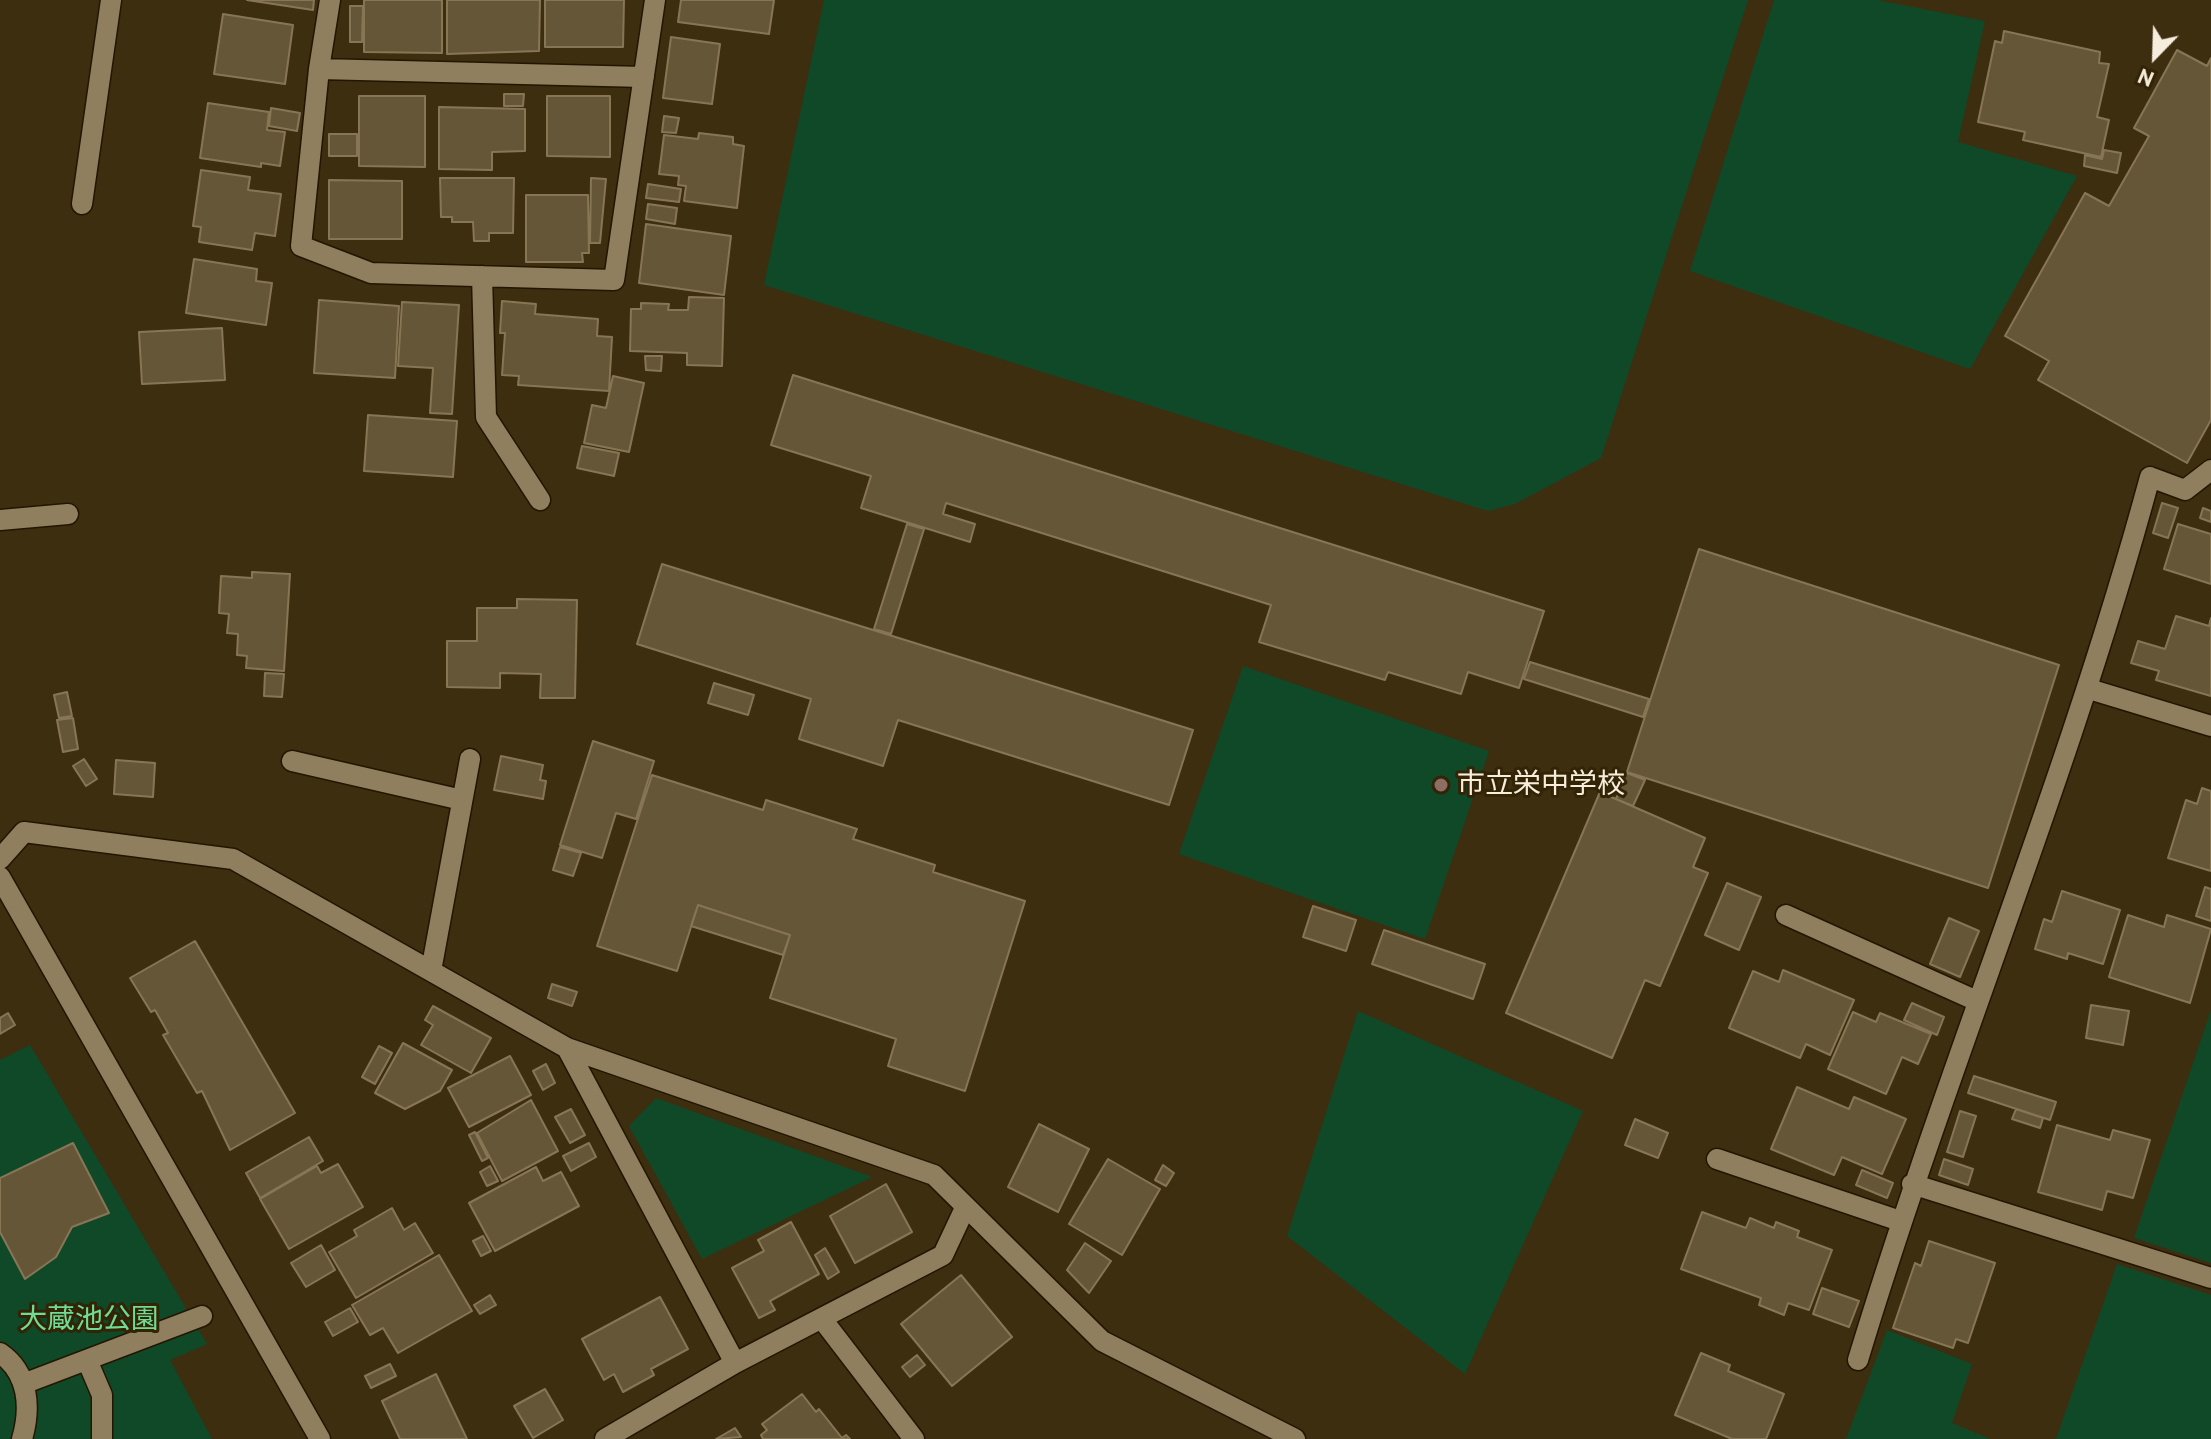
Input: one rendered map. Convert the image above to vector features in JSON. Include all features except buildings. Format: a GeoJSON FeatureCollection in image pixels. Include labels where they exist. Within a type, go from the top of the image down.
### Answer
{"type":"FeatureCollection","features":[{"type":"Feature","properties":{"kind":"street"},"geometry":{"type":"LineString","coordinates":[[82,204],[111,0]]}},
{"type":"Feature","properties":{"kind":"street"},"geometry":{"type":"LineString","coordinates":[[330,0],[319,69],[301,246],[371,273],[614,280],[655,0]]}},
{"type":"Feature","properties":{"kind":"street"},"geometry":{"type":"LineString","coordinates":[[319,69],[644,77]]}},
{"type":"Feature","properties":{"kind":"street"},"geometry":{"type":"LineString","coordinates":[[482,276],[486,417],[540,500]]}},
{"type":"Feature","properties":{"kind":"street"},"geometry":{"type":"LineString","coordinates":[[1858,1360],[1912,1184],[2089,689],[2150,477],[2185,490],[2211,470]]}},
{"type":"Feature","properties":{"kind":"street"},"geometry":{"type":"LineString","coordinates":[[0,520],[68,514]]}},
{"type":"Feature","properties":{"kind":"street"},"geometry":{"type":"LineString","coordinates":[[2089,689],[2211,726]]}},
{"type":"Feature","properties":{"kind":"street"},"geometry":{"type":"LineString","coordinates":[[431,971],[470,759]]}},
{"type":"Feature","properties":{"kind":"street"},"geometry":{"type":"LineString","coordinates":[[292,761],[462,800]]}},
{"type":"Feature","properties":{"kind":"street"},"geometry":{"type":"LineString","coordinates":[[0,859],[24,832],[233,859],[567,1048],[934,1175],[1102,1341],[1295,1439]]}},
{"type":"Feature","properties":{"kind":"street"},"geometry":{"type":"LineString","coordinates":[[0,877],[320,1439]]}},
{"type":"Feature","properties":{"kind":"street"},"geometry":{"type":"LineString","coordinates":[[1786,915],[1977,1001]]}},
{"type":"Feature","properties":{"kind":"street"},"geometry":{"type":"LineString","coordinates":[[567,1048],[735,1363]]}},
{"type":"Feature","properties":{"kind":"street"},"geometry":{"type":"LineString","coordinates":[[1717,1159],[1900,1221]]}},
{"type":"Feature","properties":{"kind":"street"},"geometry":{"type":"LineString","coordinates":[[1912,1184],[2211,1278]]}},
{"type":"Feature","properties":{"kind":"street"},"geometry":{"type":"LineString","coordinates":[[605,1439],[735,1363],[943,1255],[965,1208]]}},
{"type":"Feature","properties":{"kind":"street"},"geometry":{"type":"LineString","coordinates":[[23,1384],[202,1316]]}},
{"type":"Feature","properties":{"kind":"street"},"geometry":{"type":"LineString","coordinates":[[822,1319],[914,1439]]}},
{"type":"Feature","properties":{"kind":"street"},"geometry":{"type":"LineString","coordinates":[[0,1353],[19,1374],[23,1384],[28,1418],[22,1439]]}},
{"type":"Feature","properties":{"kind":"street"},"geometry":{"type":"LineString","coordinates":[[87,1360],[102,1395],[102,1439]]}},
{"type":"Feature","properties":{"kind":"green space"},"geometry":{"type":"Polygon","coordinates":[[[824,0],[1748,0],[1601,458],[1515,504],[1488,511],[764,285],[824,0]]]}},
{"type":"Feature","properties":{"kind":"green space"},"geometry":{"type":"Polygon","coordinates":[[[1774,0],[1877,0],[1985,21],[1958,142],[2077,176],[1970,369],[1690,271],[1774,0]]]}},
{"type":"Feature","properties":{"kind":"green space"},"geometry":{"type":"Polygon","coordinates":[[[1243,666],[1489,751],[1425,939],[1179,854],[1243,666]]]}},
{"type":"Feature","properties":{"kind":"green space"},"geometry":{"type":"Polygon","coordinates":[[[2211,1010],[2211,1263],[2134,1238],[2211,1010]]]}},
{"type":"Feature","properties":{"kind":"green space"},"geometry":{"type":"Polygon","coordinates":[[[1358,1011],[1583,1111],[1465,1374],[1287,1236],[1358,1011]]]}},
{"type":"Feature","properties":{"kind":"green space","name":"大蔵池公園"},"geometry":{"type":"Polygon","coordinates":[[[30,1045],[207,1344],[170,1360],[212,1439],[0,1439],[0,1060],[30,1045]]]}},
{"type":"Feature","properties":{"kind":"green space"},"geometry":{"type":"Polygon","coordinates":[[[656,1098],[872,1177],[702,1259],[629,1126],[656,1098]]]}},
{"type":"Feature","properties":{"kind":"green space"},"geometry":{"type":"Polygon","coordinates":[[[2117,1264],[2211,1295],[2211,1439],[2056,1439],[2117,1264]]]}},
{"type":"Feature","properties":{"kind":"green space"},"geometry":{"type":"Polygon","coordinates":[[[1887,1330],[1972,1364],[1952,1423],[1990,1439],[1846,1439],[1887,1330]]]}},
{"type":"Feature","properties":{"kind":"place","name":"市立栄中学校"},"geometry":{"type":"Point","coordinates":[1441,785]}}]}
